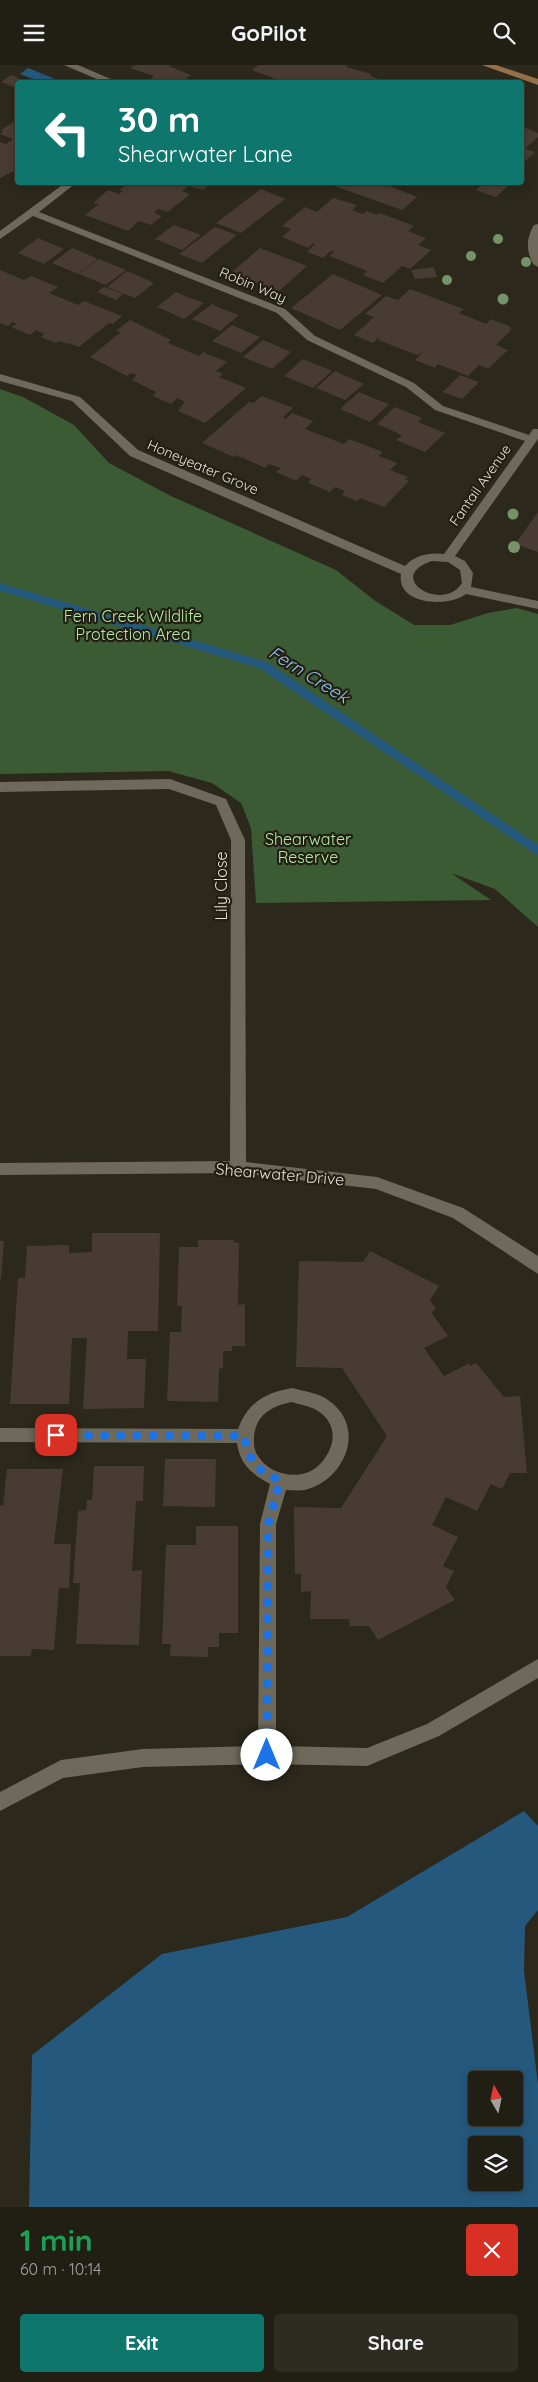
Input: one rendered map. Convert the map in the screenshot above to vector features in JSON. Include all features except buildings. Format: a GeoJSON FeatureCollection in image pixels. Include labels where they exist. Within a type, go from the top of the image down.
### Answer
{"type":"FeatureCollection","features":[{"type":"Feature","properties":{"kind":"street"},"geometry":{"type":"LineString","coordinates":[[69,65],[108,80]]}},
{"type":"Feature","properties":{"kind":"street"},"geometry":{"type":"LineString","coordinates":[[488,65],[538,82]]}},
{"type":"Feature","properties":{"kind":"street"},"geometry":{"type":"LineString","coordinates":[[0,236],[68,185]]}},
{"type":"Feature","properties":{"kind":"street","name":"Robin Way"},"geometry":{"type":"LineString","coordinates":[[33,213],[281,311],[311,338],[410,385],[439,408],[535,435]]}},
{"type":"Feature","properties":{"kind":"street"},"geometry":{"type":"LineString","coordinates":[[538,227],[532,237],[532,251],[538,264]]}},
{"type":"Feature","properties":{"kind":"street","name":"Honeyeater Grove"},"geometry":{"type":"LineString","coordinates":[[0,377],[76,399],[134,453],[406,571]]}},
{"type":"Feature","properties":{"kind":"street","name":"Fantail Avenue"},"geometry":{"type":"LineString","coordinates":[[447,557],[535,435]]}},
{"type":"Feature","properties":{"kind":"street"},"geometry":{"type":"LineString","coordinates":[[447,557],[466,568],[469,575],[469,585],[465,590],[453,597],[444,599],[419,595],[409,587],[406,581],[406,571],[411,565],[422,558],[447,557]]}},
{"type":"Feature","properties":{"kind":"street"},"geometry":{"type":"LineString","coordinates":[[465,590],[538,605]]}},
{"type":"Feature","properties":{"kind":"street","name":"Lily Close"},"geometry":{"type":"LineString","coordinates":[[0,787],[170,784],[221,802],[238,840],[238,1167]]}},
{"type":"Feature","properties":{"kind":"street","name":"Shearwater Drive"},"geometry":{"type":"LineString","coordinates":[[0,1169],[238,1167],[377,1183],[458,1213],[534,1262],[538,1267]]}},
{"type":"Feature","properties":{"kind":"street"},"geometry":{"type":"LineString","coordinates":[[292,1395],[309,1397],[324,1405],[336,1417],[342,1433],[342,1449],[334,1463],[321,1475],[305,1482],[287,1483],[280,1480],[269,1477],[256,1467],[247,1453],[244,1436],[249,1420],[260,1407],[274,1399],[292,1395]]}},
{"type":"Feature","properties":{"kind":"street"},"geometry":{"type":"LineString","coordinates":[[0,1435],[244,1436]]}},
{"type":"Feature","properties":{"kind":"street"},"geometry":{"type":"LineString","coordinates":[[267,1755],[268,1524],[280,1480]]}},
{"type":"Feature","properties":{"kind":"street"},"geometry":{"type":"LineString","coordinates":[[0,1802],[61,1769],[143,1757],[267,1755],[368,1757],[434,1730],[538,1668]]}},
{"type":"Feature","properties":{"kind":"green space","name":"Fern Creek Wildlife Protection Area"},"geometry":{"type":"Polygon","coordinates":[[[0,389],[23,397],[74,425],[109,463],[171,496],[336,570],[374,600],[414,625],[450,625],[488,613],[517,608],[538,614],[538,927],[495,889],[451,873],[491,900],[256,903],[251,828],[241,803],[212,783],[168,771],[0,774],[0,389]]]}},
{"type":"Feature","properties":{"kind":"water"},"geometry":{"type":"Polygon","coordinates":[[[28,68],[55,79],[36,80],[20,74],[28,68]]]}},
{"type":"Feature","properties":{"kind":"water"},"geometry":{"type":"Polygon","coordinates":[[[524,1811],[538,1826],[538,1910],[525,1926],[524,1971],[538,2084],[538,2207],[29,2207],[32,2055],[162,1954],[347,1917],[524,1811]]]}},
{"type":"Feature","properties":{"kind":"waterway","name":"Fern Creek"},"geometry":{"type":"LineString","coordinates":[[0,587],[263,665],[538,851]]}},
{"type":"Feature","properties":{"kind":"route"},"geometry":{"type":"LineString","coordinates":[[56,1435],[244,1436],[247,1453],[256,1467],[269,1477],[280,1480],[268,1524],[267,1755]]}},
{"type":"Feature","properties":{"kind":"park label","name":"Shearwater Reserve"},"geometry":{"type":"Point","coordinates":[308,848]}}]}
